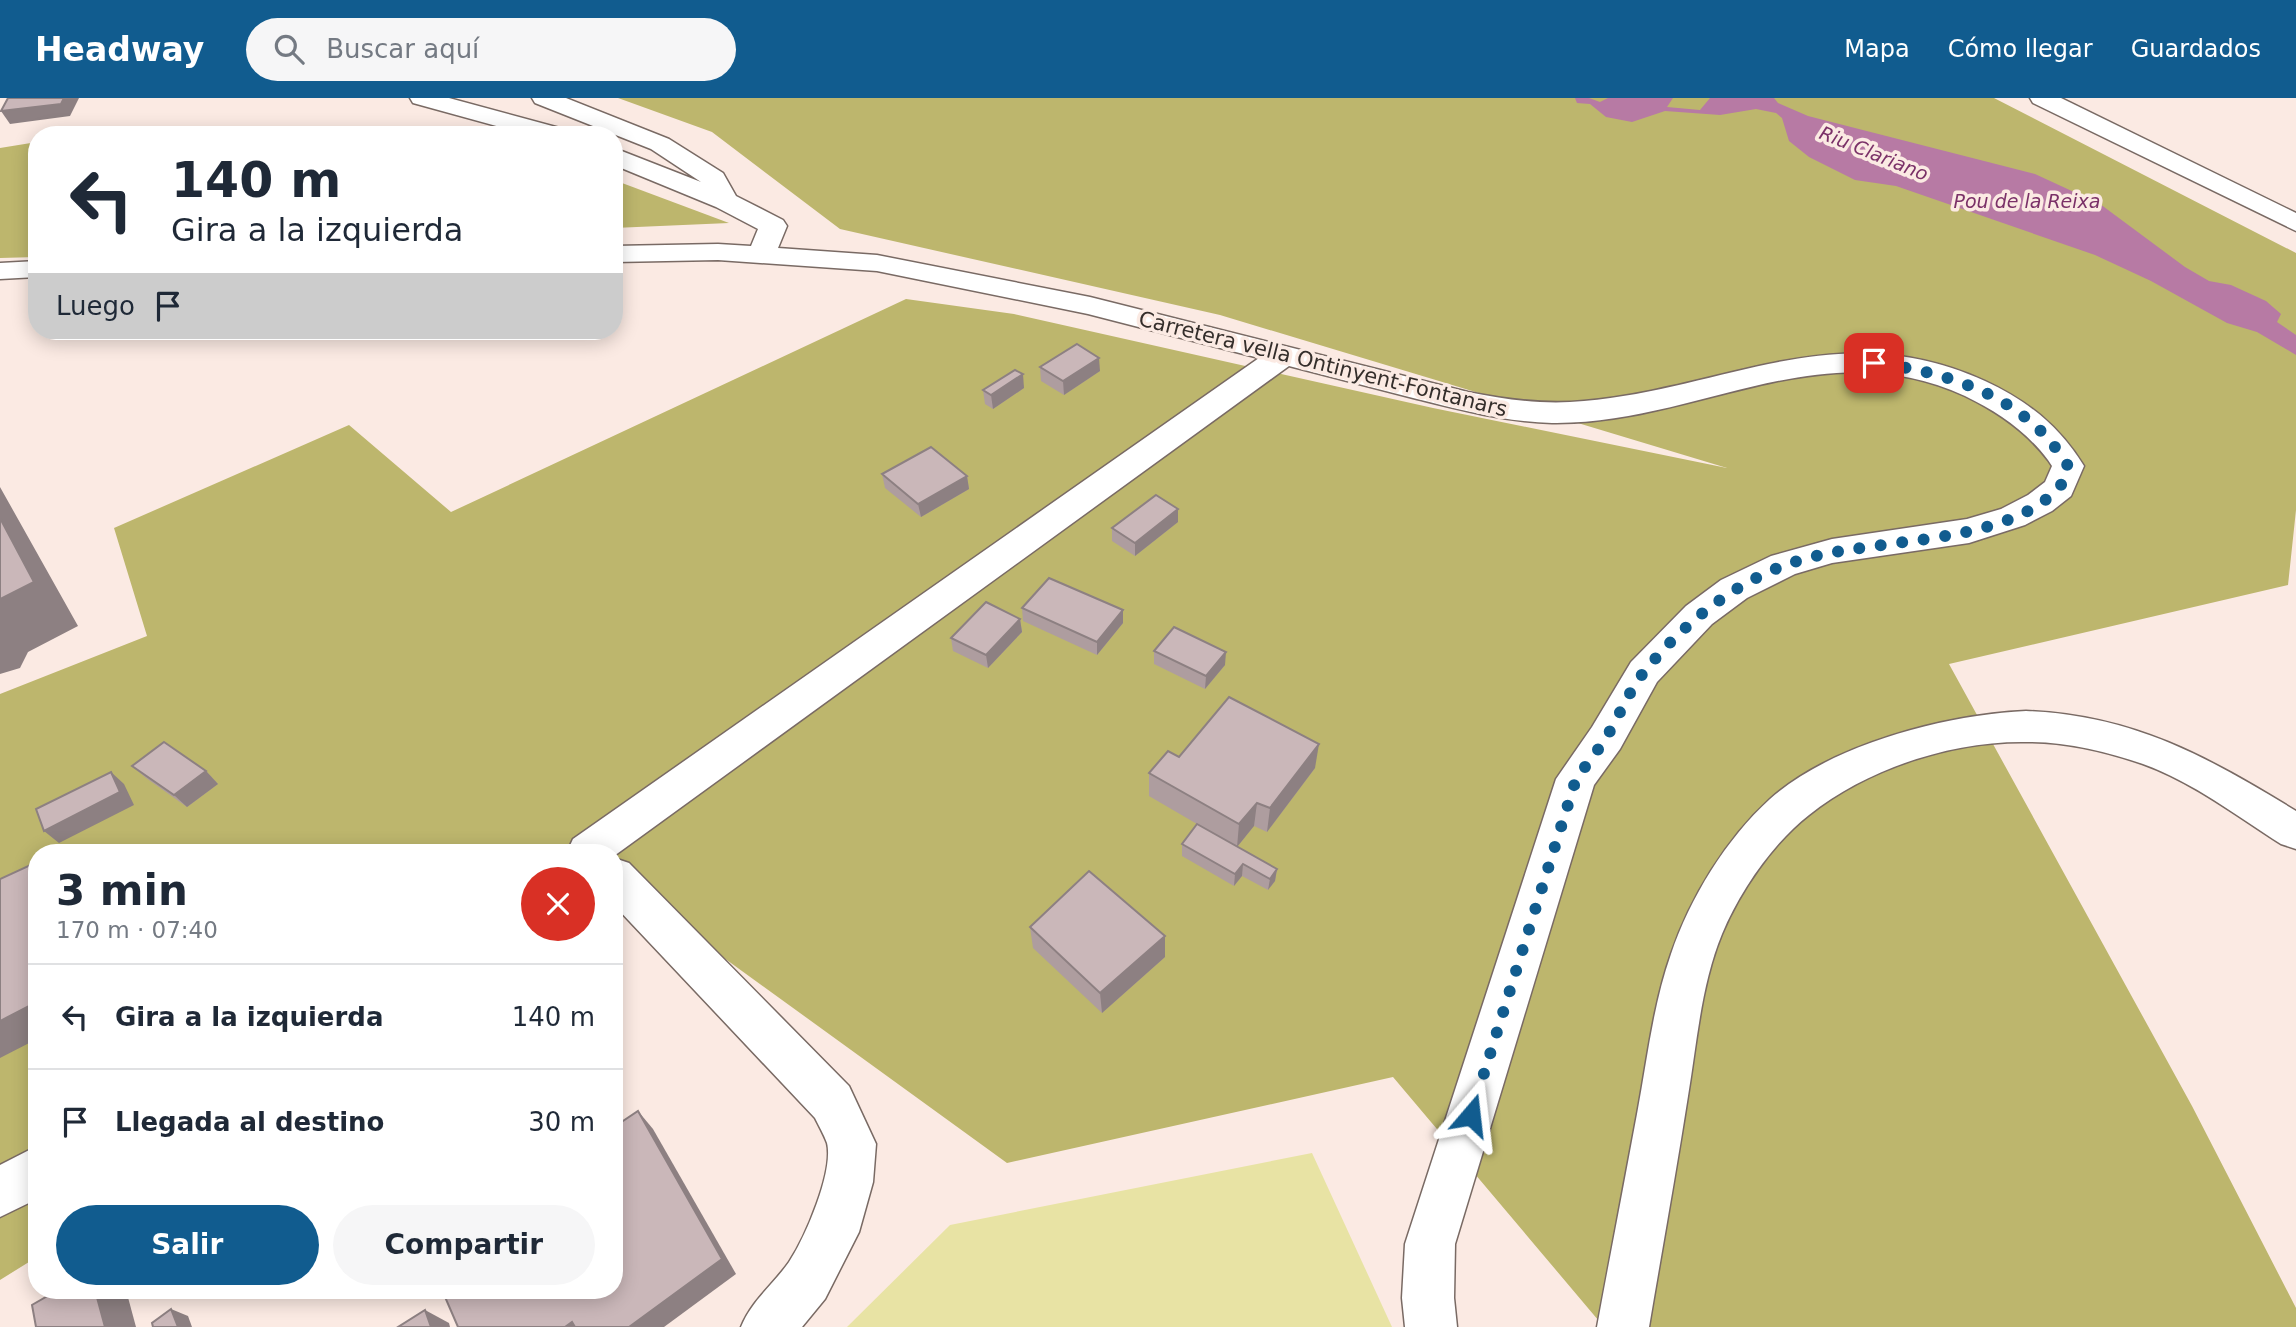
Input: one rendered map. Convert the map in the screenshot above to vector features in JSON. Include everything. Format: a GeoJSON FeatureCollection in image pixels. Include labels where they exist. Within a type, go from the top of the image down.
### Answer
{"type":"FeatureCollection","features":[{"type":"Feature","properties":{"kind":"street"},"geometry":{"type":"LineString","coordinates":[[422,98],[525,126]]}},
{"type":"Feature","properties":{"kind":"street"},"geometry":{"type":"LineString","coordinates":[[544,98],[615,126]]}},
{"type":"Feature","properties":{"kind":"street"},"geometry":{"type":"LineString","coordinates":[[2042,98],[2296,223]]}},
{"type":"Feature","properties":{"kind":"street"},"geometry":{"type":"LineString","coordinates":[[623,129],[660,144],[714,179],[725,201]]}},
{"type":"Feature","properties":{"kind":"street"},"geometry":{"type":"LineString","coordinates":[[623,160],[725,201],[773,226],[761,255]]}},
{"type":"Feature","properties":{"kind":"street","name":"Carretera vella Ontinyent-Fontanars"},"geometry":{"type":"LineString","coordinates":[[623,254],[718,252],[877,263],[1090,306],[1520,413],[1602,410],[1676,397],[1787,368],[1823,362],[1888,365],[1928,371],[1964,383],[2003,402],[2031,420],[2054,444],[2068,466],[2059,488],[2040,503],[2013,517],[1969,531],[1832,551],[1783,565],[1747,583],[1699,615],[1644,672],[1606,738],[1576,779],[1430,1244],[1428,1297],[1432,1327]]}},
{"type":"Feature","properties":{"kind":"street"},"geometry":{"type":"LineString","coordinates":[[0,271],[28,269]]}},
{"type":"Feature","properties":{"kind":"street"},"geometry":{"type":"LineString","coordinates":[[615,844],[1284,355]]}},
{"type":"Feature","properties":{"kind":"street"},"geometry":{"type":"LineString","coordinates":[[1623,1327],[1679,1000],[1700,935],[1718,898],[1764,831],[1796,802],[1858,768],[1936,738],[1984,727],[2029,726],[2136,746],[2180,762],[2296,832]]}},
{"type":"Feature","properties":{"kind":"street"},"geometry":{"type":"LineString","coordinates":[[623,886],[832,1102],[852,1144],[848,1182],[834,1232],[807,1282],[767,1327]]}},
{"type":"Feature","properties":{"kind":"street"},"geometry":{"type":"LineString","coordinates":[[0,1192],[28,1176]]}},
{"type":"Feature","properties":{"kind":"shaded area"},"geometry":{"type":"Polygon","coordinates":[[[618,98],[1994,98],[2296,253],[2296,510],[2288,585],[1949,664],[2192,1106],[2296,1308],[2296,1327],[1604,1327],[1393,1077],[1007,1163],[623,885],[623,844],[28,844],[28,1263],[0,1280],[0,694],[147,636],[114,528],[349,425],[451,512],[906,299],[1014,314],[1433,408],[1727,468],[1220,315],[840,229],[712,132],[618,98]]]}},
{"type":"Feature","properties":{"kind":"shaded area"},"geometry":{"type":"Polygon","coordinates":[[[28,143],[28,257],[0,258],[0,148],[28,143]]]}},
{"type":"Feature","properties":{"kind":"shaded area"},"geometry":{"type":"Polygon","coordinates":[[[623,183],[729,223],[623,228],[623,183]]]}},
{"type":"Feature","properties":{"kind":"shaded area"},"geometry":{"type":"Polygon","coordinates":[[[1312,1153],[1392,1327],[847,1327],[950,1225],[1312,1153]]]}},
{"type":"Feature","properties":{"kind":"water","name":"Pou de la Reixa"},"geometry":{"type":"Polygon","coordinates":[[[1575,98],[1589,98],[1600,102],[1608,98],[1673,98],[1667,107],[1700,110],[1710,98],[1774,98],[1778,103],[1808,116],[2035,174],[2100,204],[2185,267],[2209,281],[2231,285],[2266,301],[2281,314],[2277,322],[2296,335],[2296,355],[2257,332],[2227,323],[2151,281],[2095,255],[1896,186],[1855,180],[1809,157],[1789,141],[1782,118],[1776,113],[1756,109],[1720,115],[1665,111],[1632,122],[1606,117],[1590,104],[1577,103],[1575,98]]]}},
{"type":"Feature","properties":{"kind":"building"},"geometry":{"type":"Polygon","coordinates":[[[8,98],[64,98],[61,104],[1,111],[8,98]]]}},
{"type":"Feature","properties":{"kind":"building"},"geometry":{"type":"Polygon","coordinates":[[[1077,344],[1099,358],[1063,381],[1040,367],[1077,344]]]}},
{"type":"Feature","properties":{"kind":"building"},"geometry":{"type":"Polygon","coordinates":[[[1015,370],[1023,374],[991,395],[983,390],[1015,370]]]}},
{"type":"Feature","properties":{"kind":"building"},"geometry":{"type":"Polygon","coordinates":[[[931,447],[967,476],[918,504],[882,474],[931,447]]]}},
{"type":"Feature","properties":{"kind":"building"},"geometry":{"type":"Polygon","coordinates":[[[1156,495],[1178,509],[1135,543],[1112,528],[1156,495]]]}},
{"type":"Feature","properties":{"kind":"building"},"geometry":{"type":"Polygon","coordinates":[[[0,518],[34,582],[0,599],[0,518]]]}},
{"type":"Feature","properties":{"kind":"building"},"geometry":{"type":"Polygon","coordinates":[[[1049,578],[1123,610],[1097,642],[1022,608],[1049,578]]]}},
{"type":"Feature","properties":{"kind":"building"},"geometry":{"type":"Polygon","coordinates":[[[986,602],[1020,619],[986,655],[951,638],[986,602]]]}},
{"type":"Feature","properties":{"kind":"building"},"geometry":{"type":"Polygon","coordinates":[[[1174,627],[1226,652],[1206,676],[1154,651],[1174,627]]]}},
{"type":"Feature","properties":{"kind":"building"},"geometry":{"type":"Polygon","coordinates":[[[1229,697],[1319,744],[1270,808],[1257,803],[1239,824],[1149,773],[1168,751],[1179,757],[1229,697]]]}},
{"type":"Feature","properties":{"kind":"building"},"geometry":{"type":"Polygon","coordinates":[[[164,742],[206,771],[174,795],[132,766],[164,742]]]}},
{"type":"Feature","properties":{"kind":"building"},"geometry":{"type":"Polygon","coordinates":[[[111,772],[120,792],[44,831],[36,809],[111,772]]]}},
{"type":"Feature","properties":{"kind":"building"},"geometry":{"type":"Polygon","coordinates":[[[1197,824],[1277,869],[1270,879],[1243,864],[1235,874],[1182,844],[1197,824]]]}},
{"type":"Feature","properties":{"kind":"building"},"geometry":{"type":"Polygon","coordinates":[[[28,866],[28,1007],[0,1021],[0,879],[28,866]]]}},
{"type":"Feature","properties":{"kind":"building"},"geometry":{"type":"Polygon","coordinates":[[[1089,871],[1165,936],[1100,993],[1030,927],[1089,871]]]}},
{"type":"Feature","properties":{"kind":"building"},"geometry":{"type":"Polygon","coordinates":[[[638,1111],[722,1259],[629,1327],[575,1327],[572,1322],[565,1327],[458,1327],[446,1299],[623,1299],[623,1121],[638,1111]]]}},
{"type":"Feature","properties":{"kind":"building"},"geometry":{"type":"Polygon","coordinates":[[[42,1299],[97,1299],[105,1327],[36,1327],[32,1305],[42,1299]]]}},
{"type":"Feature","properties":{"kind":"building"},"geometry":{"type":"Polygon","coordinates":[[[171,1309],[178,1327],[153,1327],[152,1323],[171,1309]]]}},
{"type":"Feature","properties":{"kind":"building"},"geometry":{"type":"Polygon","coordinates":[[[425,1310],[431,1327],[398,1327],[425,1310]]]}},
{"type":"Feature","properties":{"kind":"route"},"geometry":{"type":"LineString","coordinates":[[1471,1115],[1576,779],[1606,738],[1644,672],[1699,615],[1734,589],[1783,565],[1832,551],[1969,531],[2013,517],[2040,503],[2059,488],[2068,466],[2054,444],[2031,420],[2003,402],[1964,383],[1928,371],[1874,363]]}},
{"type":"Feature","properties":{"kind":"water label","name":"Riu Clariano"},"geometry":{"type":"Point","coordinates":[1874,153]}}]}
